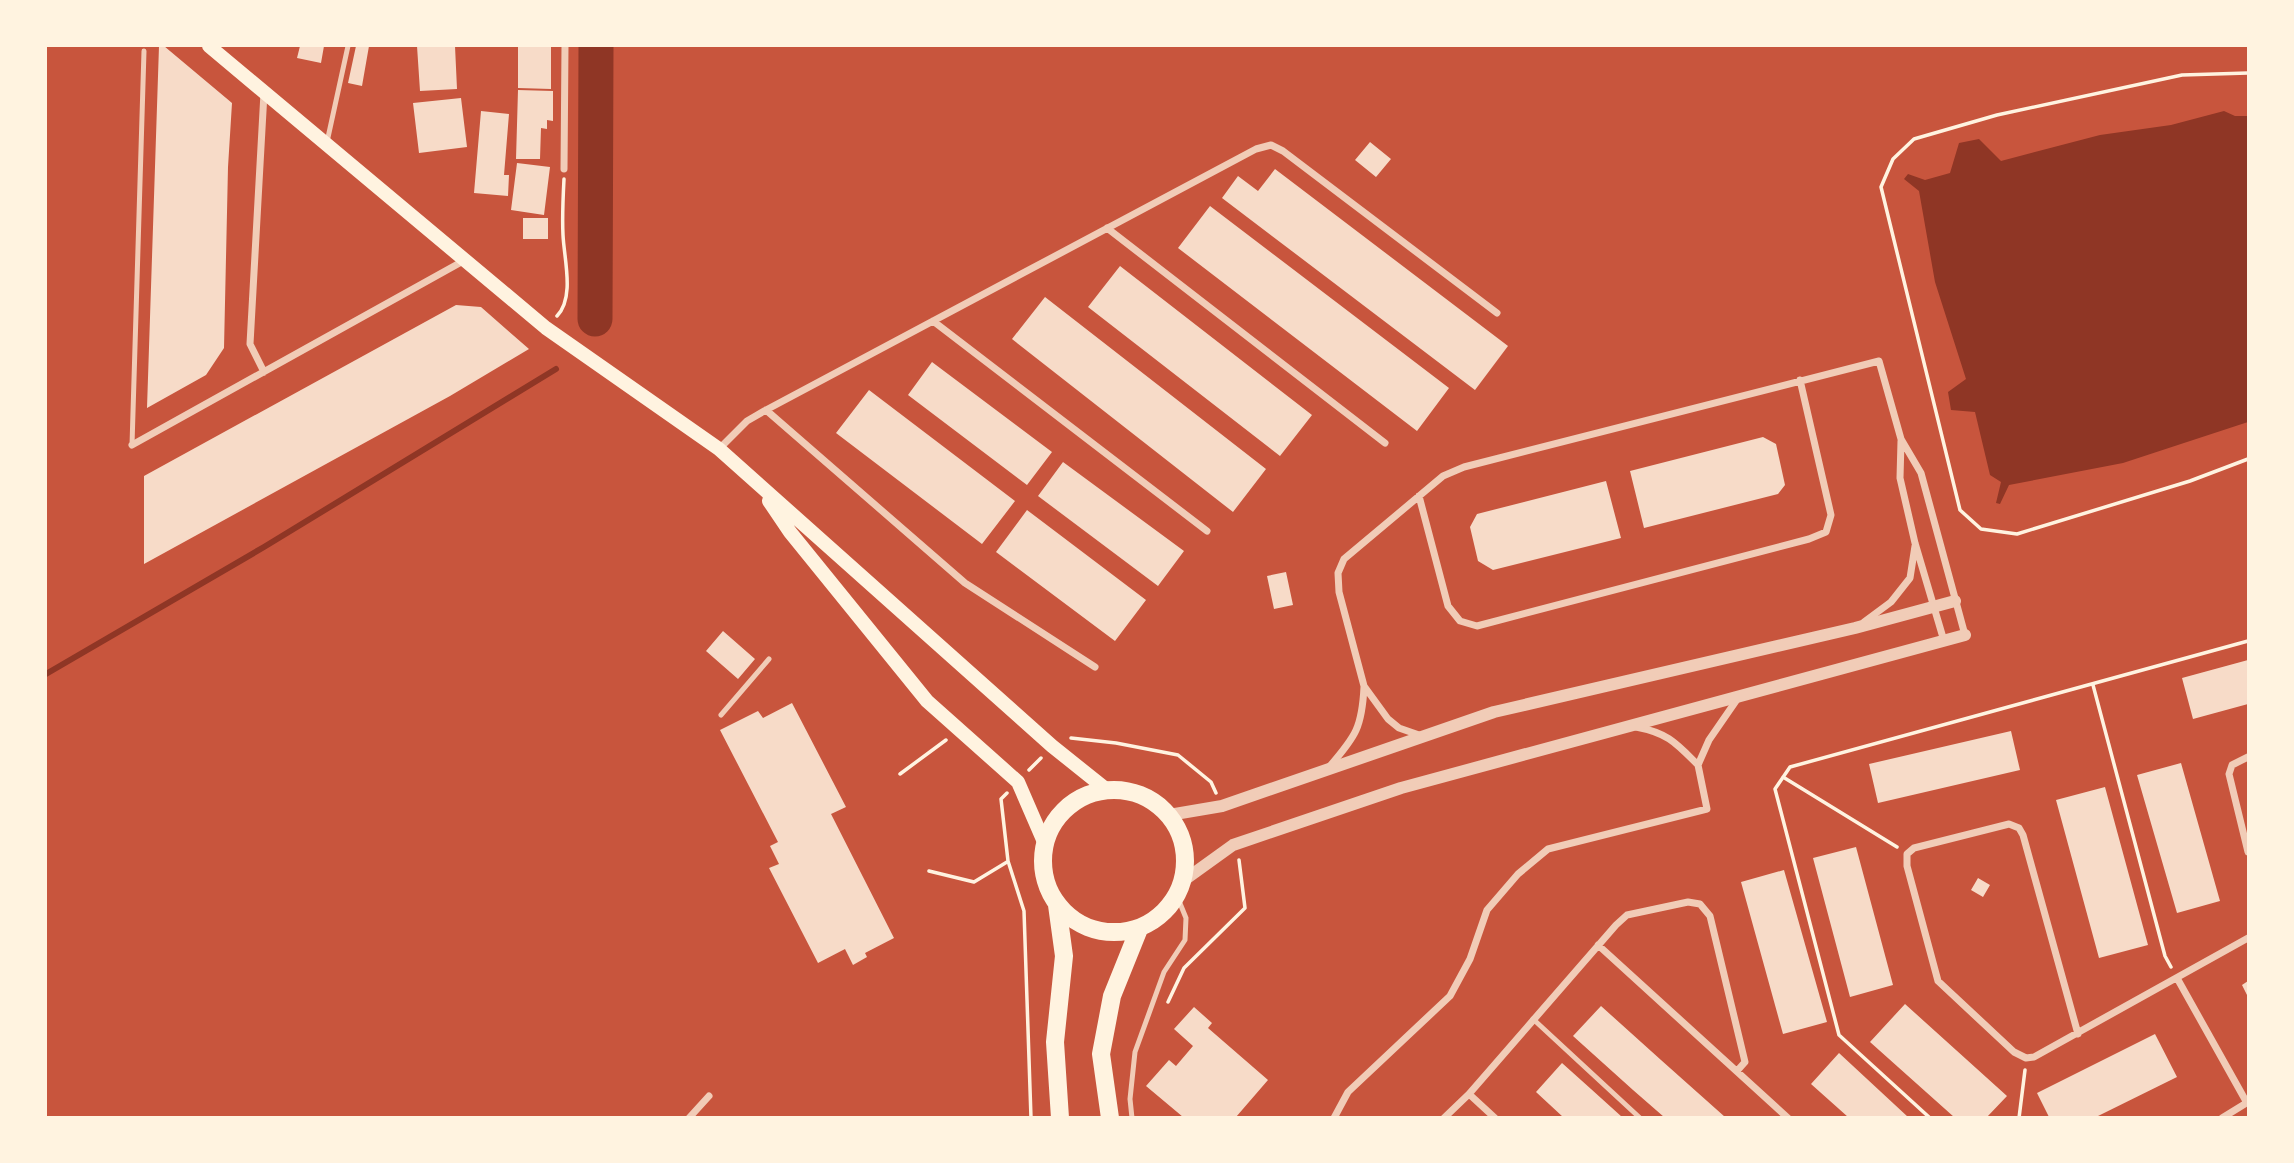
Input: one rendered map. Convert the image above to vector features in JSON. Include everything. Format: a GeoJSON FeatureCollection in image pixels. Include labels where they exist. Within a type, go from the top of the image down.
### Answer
{"type":"FeatureCollection","features":[{"type":"Feature","properties":{"kind":"main road"},"geometry":{"type":"LineString","coordinates":[[209,46],[547,328],[719,450],[1052,746],[1107,790]]}},
{"type":"Feature","properties":{"kind":"main road"},"geometry":{"type":"LineString","coordinates":[[757,482],[790,532],[927,701],[1018,782],[1044,842]]}},
{"type":"Feature","properties":{"kind":"main road"},"geometry":{"type":"LineString","coordinates":[[1107,790],[1128,791],[1147,798],[1169,816],[1177,827],[1185,852],[1180,889],[1161,916],[1139,929],[1114,933],[1092,930],[1073,920],[1057,905],[1046,885],[1042,864],[1044,842],[1054,822],[1068,806],[1086,795],[1107,790]]}},
{"type":"Feature","properties":{"kind":"main road"},"geometry":{"type":"LineString","coordinates":[[1057,905],[1064,957],[1055,1042],[1060,1118]]}},
{"type":"Feature","properties":{"kind":"main road"},"geometry":{"type":"LineString","coordinates":[[1110,1118],[1101,1054],[1112,996],[1139,929]]}},
{"type":"Feature","properties":{"kind":"street"},"geometry":{"type":"LineString","coordinates":[[564,169],[565,46]]}},
{"type":"Feature","properties":{"kind":"street"},"geometry":{"type":"LineString","coordinates":[[264,91],[250,344],[264,372]]}},
{"type":"Feature","properties":{"kind":"street"},"geometry":{"type":"LineString","coordinates":[[719,450],[747,421],[766,410],[1255,149],[1271,145],[1283,151],[1497,313]]}},
{"type":"Feature","properties":{"kind":"street"},"geometry":{"type":"LineString","coordinates":[[1107,228],[1385,443]]}},
{"type":"Feature","properties":{"kind":"street"},"geometry":{"type":"LineString","coordinates":[[132,445],[466,260]]}},
{"type":"Feature","properties":{"kind":"street"},"geometry":{"type":"LineString","coordinates":[[933,321],[1207,531]]}},
{"type":"Feature","properties":{"kind":"street"},"geometry":{"type":"LineString","coordinates":[[1180,889],[1233,845],[1401,788],[1965,635],[1921,473],[1901,439],[1879,361],[1464,467],[1443,476],[1344,559],[1338,573],[1339,592],[1364,686],[1363,715],[1352,740],[1329,767]]}},
{"type":"Feature","properties":{"kind":"street"},"geometry":{"type":"LineString","coordinates":[[1419,496],[1448,606],[1460,621],[1477,626],[1809,539],[1826,532],[1831,515],[1800,380]]}},
{"type":"Feature","properties":{"kind":"street"},"geometry":{"type":"LineString","coordinates":[[766,410],[965,583],[1095,667]]}},
{"type":"Feature","properties":{"kind":"street"},"geometry":{"type":"LineString","coordinates":[[1901,439],[1900,478],[1915,543],[1944,641]]}},
{"type":"Feature","properties":{"kind":"street"},"geometry":{"type":"LineString","coordinates":[[1855,628],[1891,602],[1910,578],[1915,543]]}},
{"type":"Feature","properties":{"kind":"street"},"geometry":{"type":"LineString","coordinates":[[1169,816],[1222,806],[1494,712],[1855,628],[1955,601]]}},
{"type":"Feature","properties":{"kind":"street"},"geometry":{"type":"LineString","coordinates":[[1364,686],[1388,719],[1399,728],[1422,736]]}},
{"type":"Feature","properties":{"kind":"street"},"geometry":{"type":"LineString","coordinates":[[1698,765],[1709,740],[1740,695]]}},
{"type":"Feature","properties":{"kind":"street"},"geometry":{"type":"LineString","coordinates":[[1334,1118],[1348,1092],[1450,996],[1470,959],[1487,910],[1518,874],[1548,849],[1707,809],[1698,765],[1678,745],[1658,731],[1625,726]]}},
{"type":"Feature","properties":{"kind":"street"},"geometry":{"type":"LineString","coordinates":[[2249,757],[2232,765],[2229,774],[2249,852]]}},
{"type":"Feature","properties":{"kind":"street"},"geometry":{"type":"LineString","coordinates":[[2078,1034],[2019,828],[2009,824],[1914,848],[1907,853],[1907,866],[1938,981],[2014,1052],[2026,1058],[2034,1057],[2078,1034],[2249,938]]}},
{"type":"Feature","properties":{"kind":"street"},"geometry":{"type":"LineString","coordinates":[[1444,1118],[1469,1094],[1598,945],[1628,915],[1688,902],[1700,904],[1710,916],[1745,1062],[1737,1071]]}},
{"type":"Feature","properties":{"kind":"street"},"geometry":{"type":"LineString","coordinates":[[1598,945],[1788,1118]]}},
{"type":"Feature","properties":{"kind":"street"},"geometry":{"type":"LineString","coordinates":[[2177,978],[2248,1102],[2222,1118]]}},
{"type":"Feature","properties":{"kind":"street"},"geometry":{"type":"LineString","coordinates":[[1469,1094],[1495,1118]]}},
{"type":"Feature","properties":{"kind":"street"},"geometry":{"type":"LineString","coordinates":[[689,1118],[709,1096]]}},
{"type":"Feature","properties":{"kind":"lane"},"geometry":{"type":"LineString","coordinates":[[327,144],[348,46]]}},
{"type":"Feature","properties":{"kind":"lane"},"geometry":{"type":"LineString","coordinates":[[132,445],[144,51]]}},
{"type":"Feature","properties":{"kind":"lane"},"geometry":{"type":"LineString","coordinates":[[721,715],[769,659]]}},
{"type":"Feature","properties":{"kind":"lane"},"geometry":{"type":"LineString","coordinates":[[1132,1118],[1130,1099],[1135,1052],[1164,972],[1185,940],[1186,918],[1180,889]]}},
{"type":"Feature","properties":{"kind":"lane"},"geometry":{"type":"LineString","coordinates":[[1533,1019],[1640,1118]]}},
{"type":"Feature","properties":{"kind":"path"},"geometry":{"type":"LineString","coordinates":[[2249,73],[2182,75],[1997,115],[1914,139],[1893,159],[1881,187],[1960,510],[1981,529],[2017,534],[2190,481],[2249,459]]}},
{"type":"Feature","properties":{"kind":"path"},"geometry":{"type":"LineString","coordinates":[[547,328],[564,309],[567,288],[563,233],[564,169]]}},
{"type":"Feature","properties":{"kind":"path"},"geometry":{"type":"LineString","coordinates":[[1930,1118],[1839,1035],[1775,789],[1783,777],[1790,767],[2249,641]]}},
{"type":"Feature","properties":{"kind":"path"},"geometry":{"type":"LineString","coordinates":[[2093,684],[2165,956],[2177,978]]}},
{"type":"Feature","properties":{"kind":"path"},"geometry":{"type":"LineString","coordinates":[[900,774],[960,730]]}},
{"type":"Feature","properties":{"kind":"path"},"geometry":{"type":"LineString","coordinates":[[1031,1118],[1024,911],[1008,861],[1001,799],[1062,736],[1178,755],[1211,782]]}},
{"type":"Feature","properties":{"kind":"path"},"geometry":{"type":"LineString","coordinates":[[1783,777],[1907,853]]}},
{"type":"Feature","properties":{"kind":"path"},"geometry":{"type":"LineString","coordinates":[[929,871],[974,883],[1008,861]]}},
{"type":"Feature","properties":{"kind":"path"},"geometry":{"type":"LineString","coordinates":[[1167,1006],[1184,968],[1245,908],[1239,861]]}},
{"type":"Feature","properties":{"kind":"path"},"geometry":{"type":"LineString","coordinates":[[2019,1118],[2026,1058]]}},
{"type":"Feature","properties":{"kind":"shaded area"},"geometry":{"type":"Polygon","coordinates":[[[2224,111],[2235,116],[2248,116],[2248,422],[2123,463],[2009,485],[2000,504],[1996,503],[2001,482],[1990,475],[1975,412],[1951,410],[1948,392],[1966,379],[1935,282],[1919,191],[1904,179],[1908,174],[1925,180],[1950,173],[1959,143],[1979,139],[2001,161],[2100,135],[2171,125],[2224,111]]]}},
{"type":"Feature","properties":{"kind":"building"},"geometry":{"type":"Polygon","coordinates":[[[159,46],[164,46],[232,103],[224,348],[206,375],[147,408],[159,46]]]}},
{"type":"Feature","properties":{"kind":"building"},"geometry":{"type":"Polygon","coordinates":[[[300,46],[324,46],[321,63],[297,58],[300,46]]]}},
{"type":"Feature","properties":{"kind":"building"},"geometry":{"type":"Polygon","coordinates":[[[356,46],[369,46],[362,86],[348,83],[356,46]]]}},
{"type":"Feature","properties":{"kind":"building"},"geometry":{"type":"Polygon","coordinates":[[[417,46],[455,46],[457,89],[420,91],[417,46]]]}},
{"type":"Feature","properties":{"kind":"building"},"geometry":{"type":"Polygon","coordinates":[[[518,46],[551,46],[551,89],[518,88],[518,46]]]}},
{"type":"Feature","properties":{"kind":"building"},"geometry":{"type":"Polygon","coordinates":[[[518,90],[553,91],[553,121],[547,120],[547,129],[541,128],[540,159],[516,159],[518,90]]]}},
{"type":"Feature","properties":{"kind":"building"},"geometry":{"type":"Polygon","coordinates":[[[461,98],[467,147],[419,153],[413,103],[461,98]]]}},
{"type":"Feature","properties":{"kind":"building"},"geometry":{"type":"Polygon","coordinates":[[[481,111],[509,114],[504,175],[509,175],[508,196],[474,193],[481,111]]]}},
{"type":"Feature","properties":{"kind":"building"},"geometry":{"type":"Polygon","coordinates":[[[1370,142],[1391,159],[1376,177],[1355,160],[1370,142]]]}},
{"type":"Feature","properties":{"kind":"building"},"geometry":{"type":"Polygon","coordinates":[[[517,163],[550,167],[544,215],[511,210],[517,163]]]}},
{"type":"Feature","properties":{"kind":"building"},"geometry":{"type":"Polygon","coordinates":[[[1275,169],[1508,346],[1475,390],[1222,198],[1238,176],[1258,191],[1275,169]]]}},
{"type":"Feature","properties":{"kind":"building"},"geometry":{"type":"Polygon","coordinates":[[[1210,206],[1449,388],[1417,431],[1178,248],[1210,206]]]}},
{"type":"Feature","properties":{"kind":"building"},"geometry":{"type":"Polygon","coordinates":[[[523,218],[548,218],[548,239],[523,239],[523,218]]]}},
{"type":"Feature","properties":{"kind":"building"},"geometry":{"type":"Polygon","coordinates":[[[1120,266],[1312,415],[1280,456],[1088,307],[1120,266]]]}},
{"type":"Feature","properties":{"kind":"building"},"geometry":{"type":"Polygon","coordinates":[[[1045,297],[1266,469],[1233,512],[1012,339],[1045,297]]]}},
{"type":"Feature","properties":{"kind":"building"},"geometry":{"type":"Polygon","coordinates":[[[456,305],[481,307],[529,349],[450,396],[144,564],[144,476],[456,305]]]}},
{"type":"Feature","properties":{"kind":"building"},"geometry":{"type":"Polygon","coordinates":[[[932,362],[1052,452],[1027,485],[908,395],[932,362]]]}},
{"type":"Feature","properties":{"kind":"building"},"geometry":{"type":"Polygon","coordinates":[[[869,390],[1015,501],[982,544],[836,433],[869,390]]]}},
{"type":"Feature","properties":{"kind":"building"},"geometry":{"type":"Polygon","coordinates":[[[1763,437],[1776,444],[1785,485],[1778,494],[1644,528],[1630,471],[1763,437]]]}},
{"type":"Feature","properties":{"kind":"building"},"geometry":{"type":"Polygon","coordinates":[[[1063,462],[1184,551],[1158,586],[1038,496],[1063,462]]]}},
{"type":"Feature","properties":{"kind":"building"},"geometry":{"type":"Polygon","coordinates":[[[1606,481],[1621,538],[1493,570],[1478,561],[1470,527],[1477,514],[1606,481]]]}},
{"type":"Feature","properties":{"kind":"building"},"geometry":{"type":"Polygon","coordinates":[[[1027,510],[1146,600],[1115,641],[996,552],[1027,510]]]}},
{"type":"Feature","properties":{"kind":"building"},"geometry":{"type":"Polygon","coordinates":[[[1286,572],[1293,605],[1274,609],[1267,576],[1286,572]]]}},
{"type":"Feature","properties":{"kind":"building"},"geometry":{"type":"Polygon","coordinates":[[[723,631],[755,659],[738,679],[706,651],[723,631]]]}},
{"type":"Feature","properties":{"kind":"building"},"geometry":{"type":"Polygon","coordinates":[[[2248,660],[2248,704],[2193,719],[2182,678],[2248,660]]]}},
{"type":"Feature","properties":{"kind":"building"},"geometry":{"type":"Polygon","coordinates":[[[792,703],[846,807],[831,814],[894,938],[865,953],[867,957],[853,965],[845,949],[818,963],[769,868],[779,864],[770,846],[778,842],[720,730],[758,711],[763,718],[792,703]]]}},
{"type":"Feature","properties":{"kind":"building"},"geometry":{"type":"Polygon","coordinates":[[[2011,731],[2020,770],[1878,803],[1869,764],[2011,731]]]}},
{"type":"Feature","properties":{"kind":"building"},"geometry":{"type":"Polygon","coordinates":[[[2181,763],[2220,901],[2177,913],[2137,775],[2181,763]]]}},
{"type":"Feature","properties":{"kind":"building"},"geometry":{"type":"Polygon","coordinates":[[[2105,787],[2148,945],[2099,958],[2056,800],[2105,787]]]}},
{"type":"Feature","properties":{"kind":"building"},"geometry":{"type":"Polygon","coordinates":[[[1856,847],[1893,985],[1850,997],[1813,858],[1856,847]]]}},
{"type":"Feature","properties":{"kind":"building"},"geometry":{"type":"Polygon","coordinates":[[[1784,870],[1827,1022],[1783,1034],[1741,882],[1784,870]]]}},
{"type":"Feature","properties":{"kind":"building"},"geometry":{"type":"Polygon","coordinates":[[[1978,878],[1990,885],[1983,897],[1971,890],[1978,878]]]}},
{"type":"Feature","properties":{"kind":"building"},"geometry":{"type":"Polygon","coordinates":[[[2248,981],[2248,997],[2242,985],[2248,981]]]}},
{"type":"Feature","properties":{"kind":"building"},"geometry":{"type":"Polygon","coordinates":[[[1905,1004],[2007,1096],[1987,1117],[1954,1117],[1870,1042],[1905,1004]]]}},
{"type":"Feature","properties":{"kind":"building"},"geometry":{"type":"Polygon","coordinates":[[[1601,1006],[1725,1117],[1664,1117],[1633,1090],[1573,1036],[1601,1006]]]}},
{"type":"Feature","properties":{"kind":"building"},"geometry":{"type":"Polygon","coordinates":[[[1194,1007],[1212,1023],[1208,1028],[1268,1080],[1236,1117],[1183,1117],[1146,1086],[1169,1060],[1176,1066],[1193,1046],[1174,1029],[1194,1007]]]}},
{"type":"Feature","properties":{"kind":"building"},"geometry":{"type":"Polygon","coordinates":[[[2155,1034],[2177,1077],[2096,1117],[2049,1117],[2037,1093],[2155,1034]]]}},
{"type":"Feature","properties":{"kind":"building"},"geometry":{"type":"Polygon","coordinates":[[[1839,1053],[1908,1117],[1848,1117],[1811,1084],[1839,1053]]]}},
{"type":"Feature","properties":{"kind":"building"},"geometry":{"type":"Polygon","coordinates":[[[1562,1063],[1622,1117],[1563,1117],[1536,1092],[1562,1063]]]}},
{"type":"Feature","properties":{"kind":"waterway"},"geometry":{"type":"LineString","coordinates":[[595,319],[596,46]]}},
{"type":"Feature","properties":{"kind":"waterway"},"geometry":{"type":"LineString","coordinates":[[46,674],[264,547],[556,369]]}}]}
